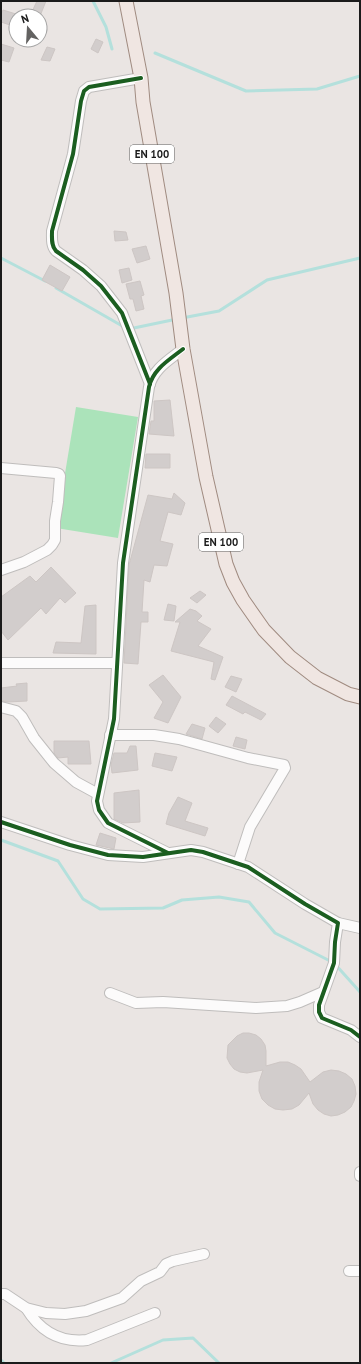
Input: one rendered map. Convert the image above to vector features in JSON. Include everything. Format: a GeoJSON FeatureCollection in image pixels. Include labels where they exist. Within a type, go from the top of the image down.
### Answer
{"type":"FeatureCollection","features":[{"type":"Feature","properties":{"kind":"main road","name":"EN 100"},"geometry":{"type":"LineString","coordinates":[[126,1],[141,78],[143,102],[183,349],[206,477],[226,564],[233,582],[243,600],[264,630],[290,657],[317,678],[348,694],[360,697]]}},
{"type":"Feature","properties":{"kind":"street"},"geometry":{"type":"LineString","coordinates":[[141,78],[89,87],[84,91],[81,100],[72,154],[52,231],[52,241],[53,248],[84,270],[101,286],[122,313],[150,384]]}},
{"type":"Feature","properties":{"kind":"street"},"geometry":{"type":"LineString","coordinates":[[168,853],[108,823],[99,810],[97,801],[114,719],[123,564],[151,378],[157,370],[183,349]]}},
{"type":"Feature","properties":{"kind":"street"},"geometry":{"type":"LineString","coordinates":[[1,468],[56,473],[60,476],[55,521],[55,540],[52,545],[47,550],[24,562],[1,570]]}},
{"type":"Feature","properties":{"kind":"street"},"geometry":{"type":"LineString","coordinates":[[1,663],[117,663]]}},
{"type":"Feature","properties":{"kind":"street"},"geometry":{"type":"LineString","coordinates":[[1,707],[16,711],[22,717],[34,738],[54,763],[76,782],[98,794]]}},
{"type":"Feature","properties":{"kind":"street"},"geometry":{"type":"LineString","coordinates":[[110,735],[154,734],[179,739],[248,758],[284,765],[285,768],[250,827],[238,864]]}},
{"type":"Feature","properties":{"kind":"street"},"geometry":{"type":"LineString","coordinates":[[1,822],[70,845],[108,855],[143,857],[191,850],[203,852],[248,867],[305,904],[338,923],[360,928]]}},
{"type":"Feature","properties":{"kind":"street"},"geometry":{"type":"LineString","coordinates":[[338,923],[334,963],[319,1005],[319,1012],[322,1018],[351,1030],[360,1037]]}},
{"type":"Feature","properties":{"kind":"street"},"geometry":{"type":"LineString","coordinates":[[110,993],[136,1003],[178,1003],[256,1008],[286,1006],[300,1002],[323,992]]}},
{"type":"Feature","properties":{"kind":"street"},"geometry":{"type":"LineString","coordinates":[[1,1294],[5,1294],[26,1308],[46,1314],[65,1314],[86,1311],[122,1298],[141,1281],[160,1272],[166,1264],[173,1260],[204,1254]]}},
{"type":"Feature","properties":{"kind":"street"},"geometry":{"type":"LineString","coordinates":[[349,1271],[360,1271]]}},
{"type":"Feature","properties":{"kind":"street"},"geometry":{"type":"LineString","coordinates":[[26,1308],[33,1320],[41,1328],[53,1335],[76,1341],[87,1340],[155,1313]]}},
{"type":"Feature","properties":{"kind":"green space"},"geometry":{"type":"Polygon","coordinates":[[[76,407],[138,417],[118,538],[56,528],[76,407]]]}},
{"type":"Feature","properties":{"kind":"building"},"geometry":{"type":"Polygon","coordinates":[[[37,1],[46,1],[43,8],[34,8],[37,1]]]}},
{"type":"Feature","properties":{"kind":"building"},"geometry":{"type":"Polygon","coordinates":[[[3,10],[8,12],[8,24],[1,22],[1,14],[3,10]]]}},
{"type":"Feature","properties":{"kind":"building"},"geometry":{"type":"Polygon","coordinates":[[[96,39],[103,42],[98,53],[91,49],[96,39]]]}},
{"type":"Feature","properties":{"kind":"building"},"geometry":{"type":"Polygon","coordinates":[[[1,44],[8,46],[8,48],[14,48],[9,62],[1,60],[1,44]]]}},
{"type":"Feature","properties":{"kind":"building"},"geometry":{"type":"Polygon","coordinates":[[[47,48],[55,49],[50,61],[41,60],[47,48]]]}},
{"type":"Feature","properties":{"kind":"building"},"geometry":{"type":"Polygon","coordinates":[[[114,231],[126,232],[128,240],[115,241],[114,231]]]}},
{"type":"Feature","properties":{"kind":"building"},"geometry":{"type":"Polygon","coordinates":[[[146,246],[150,259],[137,263],[132,249],[146,246]]]}},
{"type":"Feature","properties":{"kind":"building"},"geometry":{"type":"Polygon","coordinates":[[[50,265],[70,277],[62,291],[42,280],[50,265]]]}},
{"type":"Feature","properties":{"kind":"building"},"geometry":{"type":"Polygon","coordinates":[[[129,268],[132,280],[122,283],[119,270],[129,268]]]}},
{"type":"Feature","properties":{"kind":"building"},"geometry":{"type":"Polygon","coordinates":[[[140,281],[144,295],[141,296],[144,309],[136,311],[133,299],[130,299],[126,284],[140,281]]]}},
{"type":"Feature","properties":{"kind":"building"},"geometry":{"type":"Polygon","coordinates":[[[170,400],[174,436],[149,434],[151,421],[154,421],[154,401],[170,400]]]}},
{"type":"Feature","properties":{"kind":"building"},"geometry":{"type":"Polygon","coordinates":[[[146,454],[170,454],[170,468],[145,468],[146,454]]]}},
{"type":"Feature","properties":{"kind":"building"},"geometry":{"type":"Polygon","coordinates":[[[174,493],[185,503],[181,515],[168,512],[160,541],[173,544],[167,566],[154,565],[150,582],[144,580],[142,612],[148,612],[148,622],[141,622],[138,664],[124,663],[129,565],[148,495],[172,499],[174,493]]]}},
{"type":"Feature","properties":{"kind":"building"},"geometry":{"type":"Polygon","coordinates":[[[51,567],[76,593],[65,603],[60,598],[46,614],[41,608],[8,640],[1,631],[1,597],[30,576],[36,582],[51,567]]]}},
{"type":"Feature","properties":{"kind":"building"},"geometry":{"type":"Polygon","coordinates":[[[200,591],[206,595],[197,603],[190,598],[200,591]]]}},
{"type":"Feature","properties":{"kind":"building"},"geometry":{"type":"Polygon","coordinates":[[[168,604],[176,606],[174,621],[164,620],[168,604]]]}},
{"type":"Feature","properties":{"kind":"building"},"geometry":{"type":"Polygon","coordinates":[[[96,605],[96,654],[53,653],[56,642],[81,643],[85,606],[96,605]]]}},
{"type":"Feature","properties":{"kind":"building"},"geometry":{"type":"Polygon","coordinates":[[[190,609],[196,611],[202,616],[197,621],[211,629],[198,646],[223,657],[215,680],[211,679],[214,662],[171,651],[180,622],[175,622],[190,609]]]}},
{"type":"Feature","properties":{"kind":"building"},"geometry":{"type":"Polygon","coordinates":[[[163,675],[181,697],[168,723],[154,718],[163,702],[149,685],[163,675]]]}},
{"type":"Feature","properties":{"kind":"building"},"geometry":{"type":"Polygon","coordinates":[[[231,676],[242,679],[236,692],[225,687],[231,676]]]}},
{"type":"Feature","properties":{"kind":"building"},"geometry":{"type":"Polygon","coordinates":[[[27,683],[27,701],[1,701],[1,688],[27,683]]]}},
{"type":"Feature","properties":{"kind":"building"},"geometry":{"type":"Polygon","coordinates":[[[232,696],[266,714],[261,720],[245,712],[243,714],[226,705],[232,696]]]}},
{"type":"Feature","properties":{"kind":"building"},"geometry":{"type":"Polygon","coordinates":[[[216,717],[226,724],[218,733],[209,726],[216,717]]]}},
{"type":"Feature","properties":{"kind":"building"},"geometry":{"type":"Polygon","coordinates":[[[192,724],[205,728],[202,739],[186,734],[192,724]]]}},
{"type":"Feature","properties":{"kind":"building"},"geometry":{"type":"Polygon","coordinates":[[[236,737],[247,740],[245,749],[233,746],[236,737]]]}},
{"type":"Feature","properties":{"kind":"building"},"geometry":{"type":"Polygon","coordinates":[[[54,741],[89,741],[91,764],[68,764],[68,757],[58,758],[54,753],[54,741]]]}},
{"type":"Feature","properties":{"kind":"building"},"geometry":{"type":"Polygon","coordinates":[[[130,746],[136,746],[138,770],[112,773],[111,765],[114,753],[127,753],[130,746]]]}},
{"type":"Feature","properties":{"kind":"building"},"geometry":{"type":"Polygon","coordinates":[[[155,753],[177,757],[172,771],[152,766],[155,753]]]}},
{"type":"Feature","properties":{"kind":"building"},"geometry":{"type":"Polygon","coordinates":[[[139,790],[140,822],[123,823],[114,819],[114,793],[139,790]]]}},
{"type":"Feature","properties":{"kind":"building"},"geometry":{"type":"Polygon","coordinates":[[[178,797],[192,803],[185,821],[208,828],[205,836],[166,824],[169,813],[178,797]]]}},
{"type":"Feature","properties":{"kind":"building"},"geometry":{"type":"Polygon","coordinates":[[[100,833],[116,838],[114,849],[96,845],[100,833]]]}},
{"type":"Feature","properties":{"kind":"building"},"geometry":{"type":"Polygon","coordinates":[[[243,1033],[256,1035],[261,1039],[265,1045],[266,1066],[280,1062],[288,1062],[301,1069],[310,1082],[323,1072],[331,1070],[346,1074],[352,1079],[355,1086],[356,1094],[351,1107],[338,1115],[331,1116],[324,1114],[313,1104],[309,1093],[299,1105],[292,1109],[275,1109],[268,1105],[262,1099],[259,1091],[259,1082],[263,1070],[247,1073],[240,1072],[234,1069],[227,1058],[228,1045],[237,1036],[243,1033]]]}},
{"type":"Feature","properties":{"kind":"waterway"},"geometry":{"type":"LineString","coordinates":[[93,1],[106,27],[112,49]]}},
{"type":"Feature","properties":{"kind":"waterway"},"geometry":{"type":"LineString","coordinates":[[155,53],[246,91],[317,89],[360,76]]}},
{"type":"Feature","properties":{"kind":"waterway"},"geometry":{"type":"LineString","coordinates":[[1,258],[45,281]]}},
{"type":"Feature","properties":{"kind":"waterway"},"geometry":{"type":"LineString","coordinates":[[182,318],[219,311],[267,280],[360,258]]}},
{"type":"Feature","properties":{"kind":"waterway"},"geometry":{"type":"LineString","coordinates":[[56,288],[124,327]]}},
{"type":"Feature","properties":{"kind":"waterway"},"geometry":{"type":"LineString","coordinates":[[129,329],[177,319]]}},
{"type":"Feature","properties":{"kind":"waterway"},"geometry":{"type":"LineString","coordinates":[[1,840],[58,861],[83,899],[100,909],[163,908],[182,900],[219,897],[249,902],[275,933],[334,963],[360,992]]}},
{"type":"Feature","properties":{"kind":"waterway"},"geometry":{"type":"LineString","coordinates":[[111,1363],[163,1340],[193,1338],[219,1363]]}},
{"type":"Feature","properties":{"kind":"waterway"},"geometry":{"type":"LineString","coordinates":[[1,1360],[4,1363]]}},
{"type":"Feature","properties":{"kind":"cycle path"},"geometry":{"type":"LineString","coordinates":[[141,78],[89,87],[84,91],[81,101],[73,154],[52,231],[52,239],[53,247],[56,251],[83,270],[101,286],[122,313],[150,384]]}},
{"type":"Feature","properties":{"kind":"cycle path"},"geometry":{"type":"LineString","coordinates":[[168,853],[108,823],[99,810],[97,801],[114,719],[123,563],[149,387],[158,370],[183,349]]}},
{"type":"Feature","properties":{"kind":"cycle path"},"geometry":{"type":"LineString","coordinates":[[1,822],[70,845],[108,855],[143,857],[191,850],[203,852],[248,867],[305,904],[338,923],[334,963],[319,1005],[319,1012],[322,1018],[351,1030],[360,1037]]}}]}
